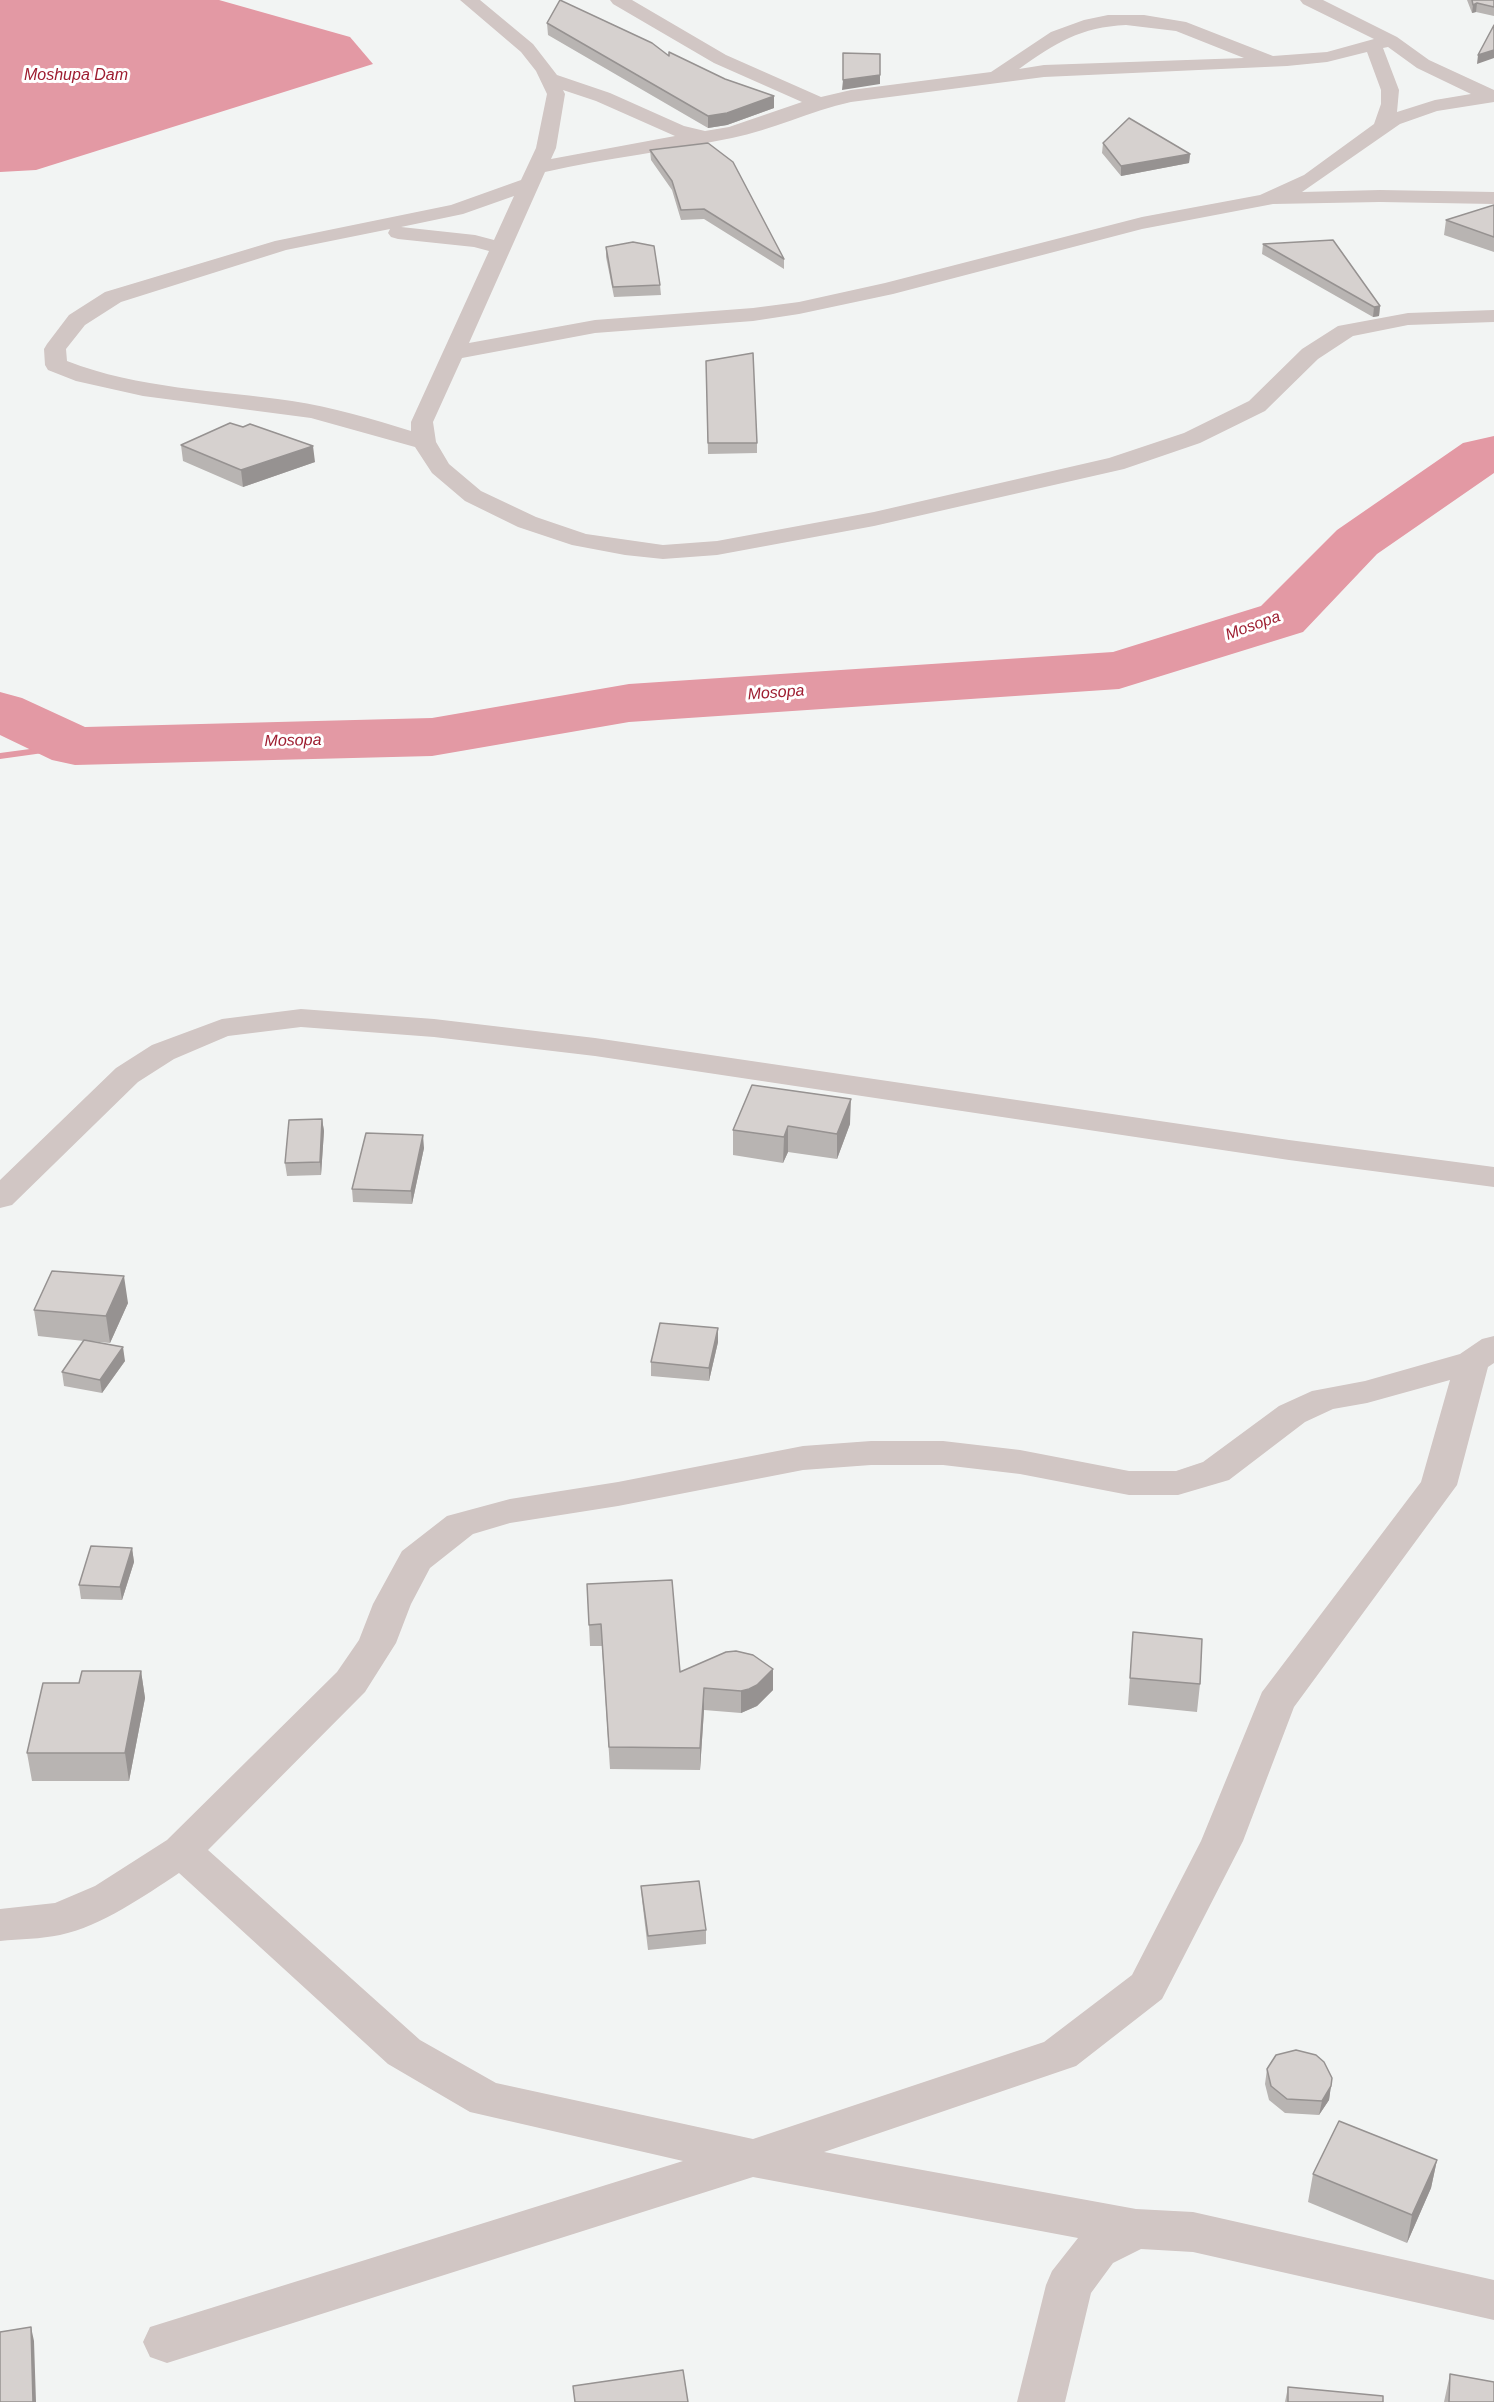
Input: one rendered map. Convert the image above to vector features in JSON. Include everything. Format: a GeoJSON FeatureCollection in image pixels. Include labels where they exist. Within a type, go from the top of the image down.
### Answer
{"type":"FeatureCollection","features":[{"type":"Feature","properties":{"kind":"street"},"geometry":{"type":"LineString","coordinates":[[469,0],[527,48],[549,79],[556,94],[546,148],[422,422],[424,442],[440,468],[473,496],[527,522],[581,540],[663,552],[717,548],[874,519],[1116,464],[1192,438],[1257,406],[1310,354],[1346,331],[1408,319],[1494,316]]}},
{"type":"Feature","properties":{"kind":"street"},"geometry":{"type":"LineString","coordinates":[[619,0],[720,59],[819,103]]}},
{"type":"Feature","properties":{"kind":"street"},"geometry":{"type":"LineString","coordinates":[[1310,0],[1382,43],[1494,96]]}},
{"type":"Feature","properties":{"kind":"street"},"geometry":{"type":"LineString","coordinates":[[995,77],[1058,35],[1089,24],[1119,20],[1144,19],[1173,23],[1200,32],[1242,52],[1287,61]]}},
{"type":"Feature","properties":{"kind":"street"},"geometry":{"type":"LineString","coordinates":[[424,442],[331,415],[296,408],[155,391],[77,375],[56,365],[55,349],[77,320],[113,297],[282,245],[456,210],[534,176],[588,156],[751,127],[819,103],[851,96],[1044,71],[1223,66],[1287,61],[1327,57],[1382,43]]}},
{"type":"Feature","properties":{"kind":"street"},"geometry":{"type":"LineString","coordinates":[[1382,43],[1390,90],[1390,104],[1382,127]]}},
{"type":"Feature","properties":{"kind":"street"},"geometry":{"type":"LineString","coordinates":[[549,79],[603,97],[679,131],[713,135]]}},
{"type":"Feature","properties":{"kind":"street"},"geometry":{"type":"LineString","coordinates":[[454,353],[523,337],[616,323],[798,308],[1142,223],[1268,199],[1288,192],[1312,178],[1382,127],[1407,114],[1440,103],[1494,96]]}},
{"type":"Feature","properties":{"kind":"street"},"geometry":{"type":"LineString","coordinates":[[1268,199],[1380,196],[1494,198]]}},
{"type":"Feature","properties":{"kind":"street"},"geometry":{"type":"LineString","coordinates":[[346,231],[429,235],[475,241],[501,248]]}},
{"type":"Feature","properties":{"kind":"street"},"geometry":{"type":"LineString","coordinates":[[0,1198],[127,1075],[163,1052],[222,1028],[301,1018],[434,1028],[595,1047],[1277,1148],[1494,1177]]}},
{"type":"Feature","properties":{"kind":"street"},"geometry":{"type":"LineString","coordinates":[[0,1925],[60,1919],[110,1897],[182,1851],[351,1682],[377,1643],[392,1604],[415,1560],[460,1525],[510,1511],[618,1494],[803,1458],[871,1453],[943,1453],[1020,1462],[1129,1482],[1178,1482],[1216,1471],[1292,1414],[1324,1399],[1367,1392],[1483,1354]]}},
{"type":"Feature","properties":{"kind":"street"},"geometry":{"type":"LineString","coordinates":[[167,2342],[753,2158],[1060,2054],[1147,1987],[1222,1841],[1276,1702],[1439,1485],[1483,1354]]}},
{"type":"Feature","properties":{"kind":"street"},"geometry":{"type":"LineString","coordinates":[[182,1851],[404,2052],[486,2099],[753,2158],[1136,2229],[1193,2232],[1494,2300]]}},
{"type":"Feature","properties":{"kind":"street"},"geometry":{"type":"LineString","coordinates":[[1041,2402],[1069,2285],[1097,2249],[1136,2229]]}},
{"type":"Feature","properties":{"kind":"water","name":"Moshupa Dam"},"geometry":{"type":"Polygon","coordinates":[[[0,0],[219,0],[350,37],[373,64],[36,170],[0,172],[0,0]]]}},
{"type":"Feature","properties":{"kind":"building"},"geometry":{"type":"Polygon","coordinates":[[[560,0],[652,43],[669,56],[669,52],[725,79],[774,96],[727,113],[708,116],[547,23],[560,0]]]}},
{"type":"Feature","properties":{"kind":"building"},"geometry":{"type":"Polygon","coordinates":[[[1472,0],[1494,0],[1494,7],[1477,3],[1473,5],[1472,0]]]}},
{"type":"Feature","properties":{"kind":"building"},"geometry":{"type":"Polygon","coordinates":[[[1494,25],[1494,50],[1478,55],[1494,25]]]}},
{"type":"Feature","properties":{"kind":"building"},"geometry":{"type":"Polygon","coordinates":[[[843,53],[880,54],[880,75],[843,80],[843,53]]]}},
{"type":"Feature","properties":{"kind":"building"},"geometry":{"type":"Polygon","coordinates":[[[1129,118],[1190,154],[1121,166],[1103,143],[1129,118]]]}},
{"type":"Feature","properties":{"kind":"building"},"geometry":{"type":"Polygon","coordinates":[[[708,143],[733,162],[784,259],[704,209],[681,210],[672,181],[650,150],[708,143]]]}},
{"type":"Feature","properties":{"kind":"building"},"geometry":{"type":"Polygon","coordinates":[[[1494,205],[1494,237],[1446,220],[1494,205]]]}},
{"type":"Feature","properties":{"kind":"building"},"geometry":{"type":"Polygon","coordinates":[[[1333,240],[1380,306],[1374,307],[1263,244],[1333,240]]]}},
{"type":"Feature","properties":{"kind":"building"},"geometry":{"type":"Polygon","coordinates":[[[633,242],[654,246],[660,285],[613,287],[606,247],[633,242]]]}},
{"type":"Feature","properties":{"kind":"building"},"geometry":{"type":"Polygon","coordinates":[[[753,353],[757,443],[708,443],[706,361],[753,353]]]}},
{"type":"Feature","properties":{"kind":"building"},"geometry":{"type":"Polygon","coordinates":[[[230,423],[243,427],[250,424],[313,446],[241,470],[181,445],[230,423]]]}},
{"type":"Feature","properties":{"kind":"building"},"geometry":{"type":"Polygon","coordinates":[[[752,1085],[851,1099],[837,1134],[788,1126],[784,1137],[733,1130],[752,1085]]]}},
{"type":"Feature","properties":{"kind":"building"},"geometry":{"type":"Polygon","coordinates":[[[322,1119],[320,1162],[285,1163],[289,1120],[322,1119]]]}},
{"type":"Feature","properties":{"kind":"building"},"geometry":{"type":"Polygon","coordinates":[[[366,1133],[423,1135],[411,1191],[352,1189],[366,1133]]]}},
{"type":"Feature","properties":{"kind":"building"},"geometry":{"type":"Polygon","coordinates":[[[52,1271],[124,1276],[106,1316],[34,1310],[52,1271]]]}},
{"type":"Feature","properties":{"kind":"building"},"geometry":{"type":"Polygon","coordinates":[[[660,1323],[718,1328],[709,1368],[651,1362],[660,1323]]]}},
{"type":"Feature","properties":{"kind":"building"},"geometry":{"type":"Polygon","coordinates":[[[84,1340],[123,1347],[100,1380],[62,1372],[84,1340]]]}},
{"type":"Feature","properties":{"kind":"building"},"geometry":{"type":"Polygon","coordinates":[[[91,1546],[132,1548],[120,1587],[79,1585],[91,1546]]]}},
{"type":"Feature","properties":{"kind":"building"},"geometry":{"type":"Polygon","coordinates":[[[672,1580],[680,1672],[726,1652],[736,1651],[753,1655],[773,1669],[757,1685],[749,1689],[741,1691],[704,1688],[700,1748],[609,1747],[601,1624],[589,1625],[587,1584],[672,1580]]]}},
{"type":"Feature","properties":{"kind":"building"},"geometry":{"type":"Polygon","coordinates":[[[1133,1632],[1202,1639],[1200,1684],[1130,1678],[1133,1632]]]}},
{"type":"Feature","properties":{"kind":"building"},"geometry":{"type":"Polygon","coordinates":[[[82,1671],[141,1671],[125,1753],[27,1753],[43,1683],[79,1683],[82,1671]]]}},
{"type":"Feature","properties":{"kind":"building"},"geometry":{"type":"Polygon","coordinates":[[[699,1881],[706,1930],[648,1936],[641,1886],[699,1881]]]}},
{"type":"Feature","properties":{"kind":"building"},"geometry":{"type":"Polygon","coordinates":[[[1296,2050],[1316,2055],[1324,2062],[1332,2078],[1331,2086],[1322,2101],[1287,2099],[1271,2086],[1267,2069],[1276,2055],[1296,2050]]]}},
{"type":"Feature","properties":{"kind":"building"},"geometry":{"type":"Polygon","coordinates":[[[1339,2121],[1437,2160],[1412,2215],[1313,2174],[1339,2121]]]}},
{"type":"Feature","properties":{"kind":"building"},"geometry":{"type":"Polygon","coordinates":[[[31,2327],[33,2402],[0,2402],[0,2332],[31,2327]]]}},
{"type":"Feature","properties":{"kind":"building"},"geometry":{"type":"Polygon","coordinates":[[[683,2370],[688,2402],[575,2402],[573,2386],[683,2370]]]}},
{"type":"Feature","properties":{"kind":"building"},"geometry":{"type":"Polygon","coordinates":[[[1450,2374],[1494,2382],[1494,2402],[1449,2402],[1450,2374]]]}},
{"type":"Feature","properties":{"kind":"building"},"geometry":{"type":"Polygon","coordinates":[[[1288,2387],[1383,2396],[1383,2402],[1288,2402],[1288,2387]]]}},
{"type":"Feature","properties":{"kind":"waterway","name":"Mosopa"},"geometry":{"type":"LineString","coordinates":[[0,711],[75,746],[432,737],[629,703],[1119,670],[1282,619],[1357,542],[1483,455],[1494,453]]}},
{"type":"Feature","properties":{"kind":"waterway"},"geometry":{"type":"LineString","coordinates":[[0,756],[75,746]]}}]}
